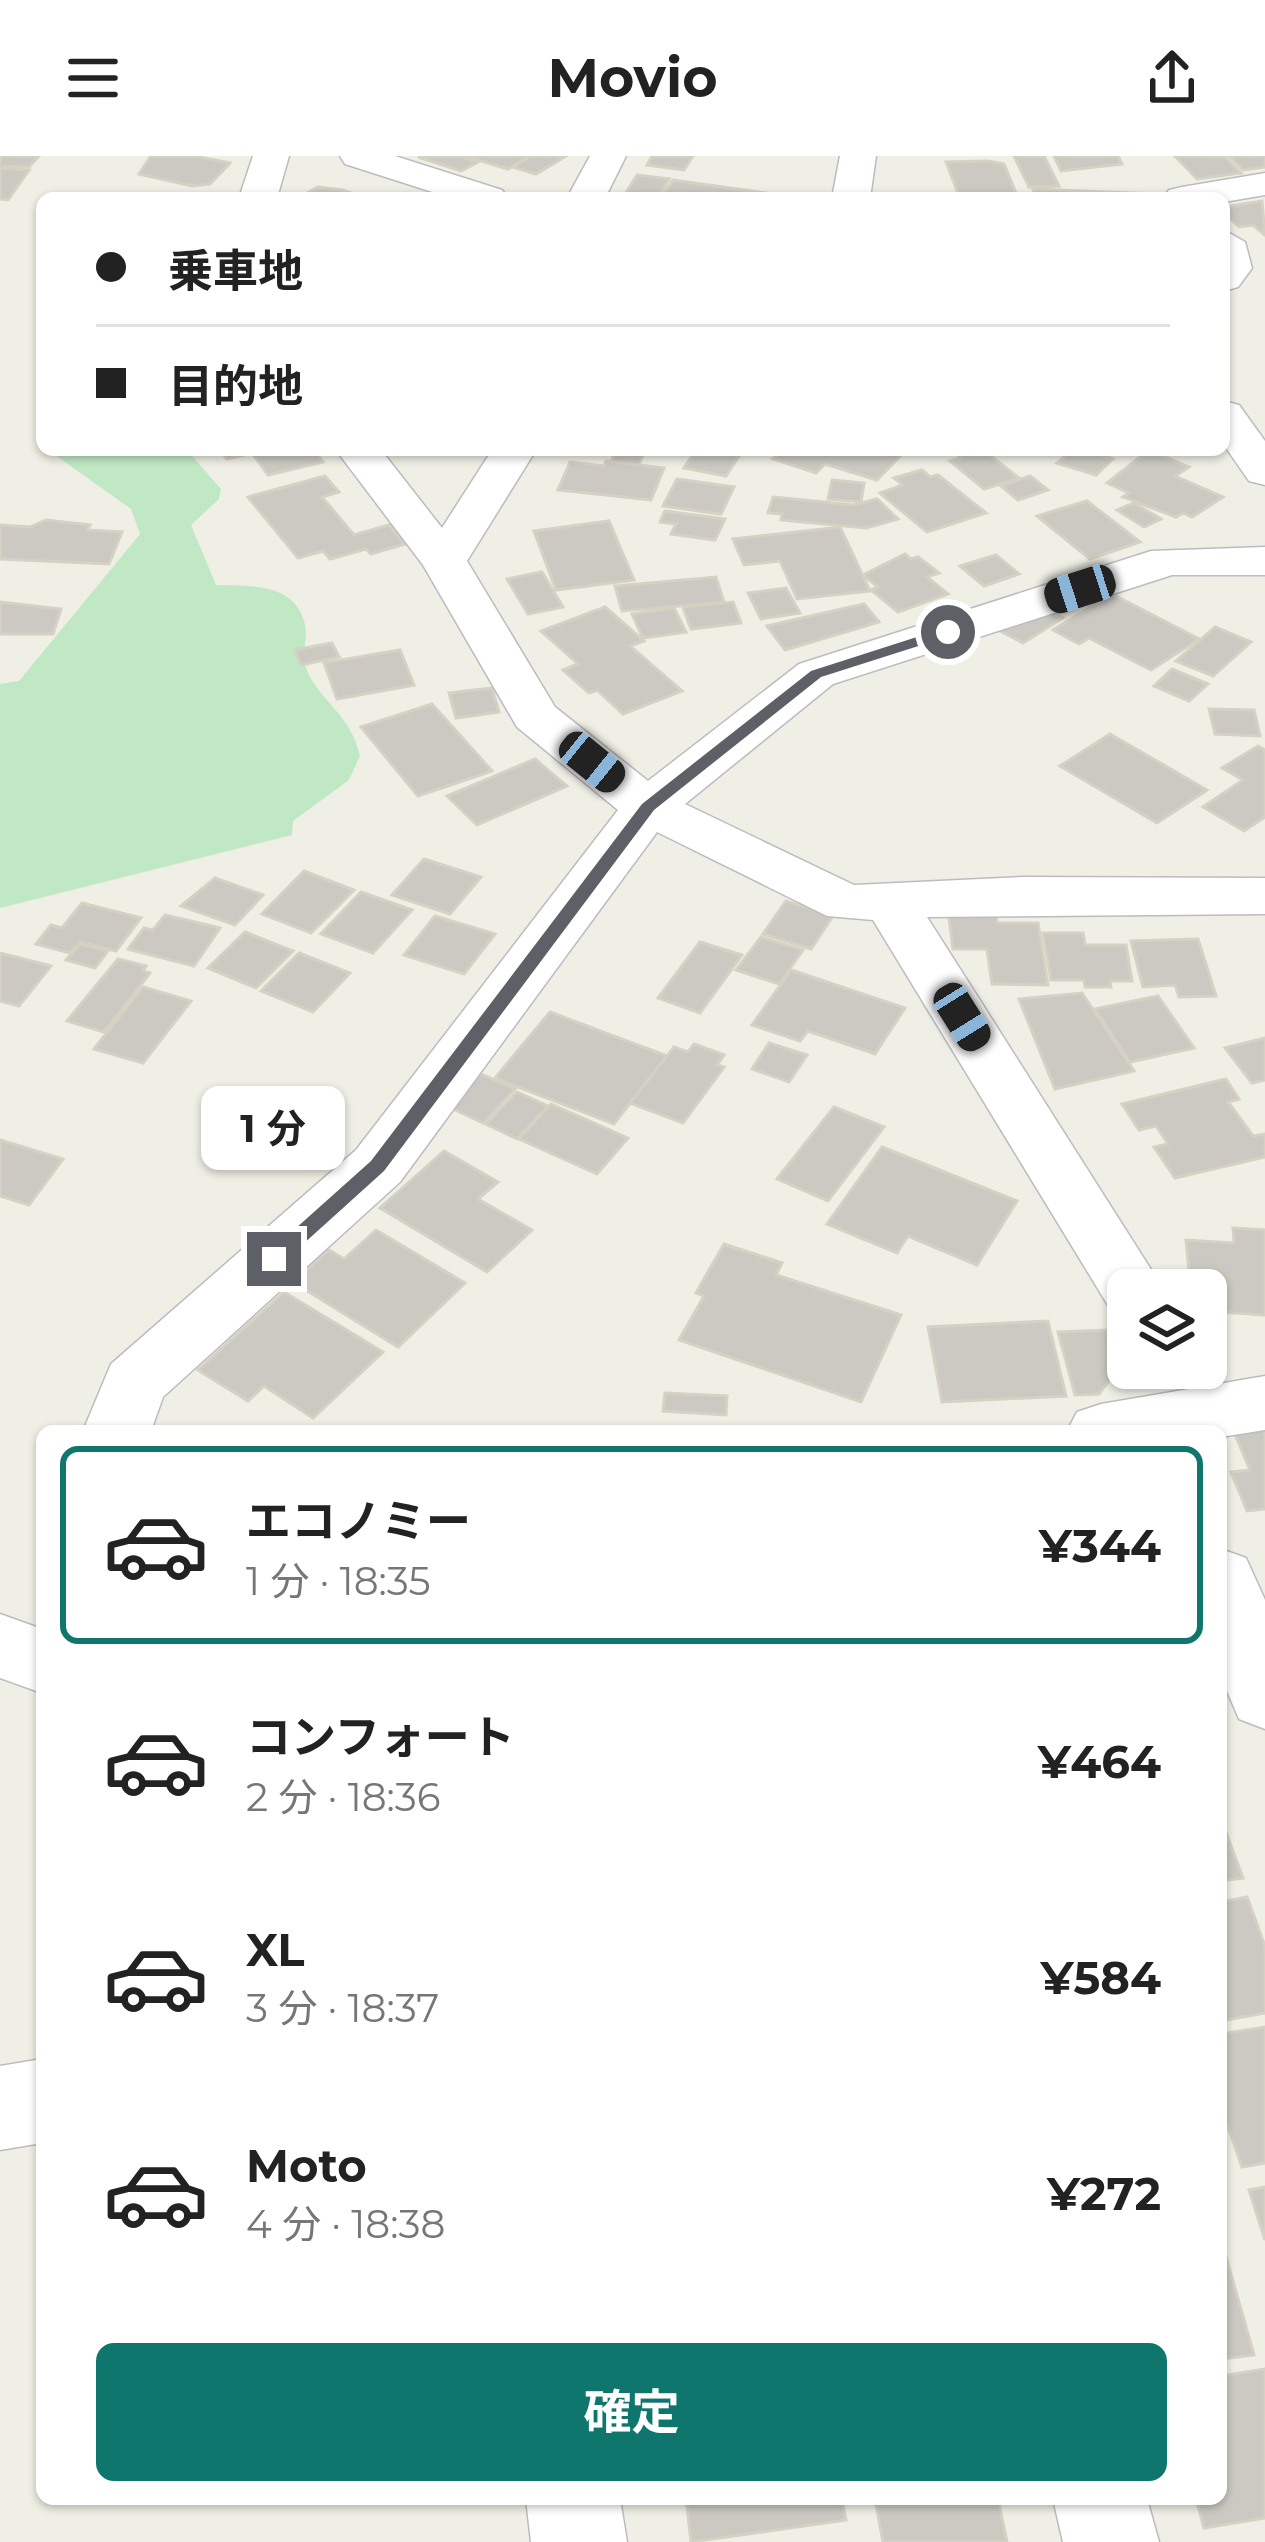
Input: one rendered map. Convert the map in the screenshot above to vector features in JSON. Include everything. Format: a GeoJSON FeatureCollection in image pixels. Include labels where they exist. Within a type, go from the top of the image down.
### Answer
{"type":"FeatureCollection","features":[{"type":"Feature","properties":{"kind":"street"},"geometry":{"type":"LineString","coordinates":[[260,192],[271,156]]}},
{"type":"Feature","properties":{"kind":"street"},"geometry":{"type":"LineString","coordinates":[[358,156],[470,192]]}},
{"type":"Feature","properties":{"kind":"street"},"geometry":{"type":"LineString","coordinates":[[589,192],[608,156]]}},
{"type":"Feature","properties":{"kind":"street"},"geometry":{"type":"LineString","coordinates":[[852,192],[858,156]]}},
{"type":"Feature","properties":{"kind":"street"},"geometry":{"type":"LineString","coordinates":[[1160,170],[1177,192]]}},
{"type":"Feature","properties":{"kind":"street"},"geometry":{"type":"LineString","coordinates":[[1218,192],[1265,184]]}},
{"type":"Feature","properties":{"kind":"street"},"geometry":{"type":"LineString","coordinates":[[1230,422],[1265,472]]}},
{"type":"Feature","properties":{"kind":"street"},"geometry":{"type":"LineString","coordinates":[[363,456],[444,561],[535,716],[648,807],[846,903],[1023,895],[1265,896]]}},
{"type":"Feature","properties":{"kind":"street"},"geometry":{"type":"LineString","coordinates":[[444,561],[510,456]]}},
{"type":"Feature","properties":{"kind":"street"},"geometry":{"type":"LineString","coordinates":[[119,1425],[135,1383],[378,1166],[648,807],[816,674],[1168,561],[1265,561]]}},
{"type":"Feature","properties":{"kind":"street"},"geometry":{"type":"LineString","coordinates":[[889,901],[1119,1269]]}},
{"type":"Feature","properties":{"kind":"street"},"geometry":{"type":"LineString","coordinates":[[1145,1413],[1265,1403]]}},
{"type":"Feature","properties":{"kind":"street"},"geometry":{"type":"LineString","coordinates":[[1227,1595],[1265,1696]]}},
{"type":"Feature","properties":{"kind":"street"},"geometry":{"type":"LineString","coordinates":[[0,1646],[36,1659]]}},
{"type":"Feature","properties":{"kind":"street"},"geometry":{"type":"LineString","coordinates":[[0,2108],[36,2102]]}},
{"type":"Feature","properties":{"kind":"street"},"geometry":{"type":"LineString","coordinates":[[574,2505],[579,2542]]}},
{"type":"Feature","properties":{"kind":"street"},"geometry":{"type":"LineString","coordinates":[[1102,2505],[1111,2542]]}},
{"type":"Feature","properties":{"kind":"green space"},"geometry":{"type":"Polygon","coordinates":[[[56,456],[192,456],[221,489],[219,499],[191,525],[216,585],[268,589],[298,608],[305,626],[306,668],[349,729],[360,756],[349,780],[293,821],[292,835],[0,908],[0,684],[19,681],[140,534],[131,509],[56,456]]]}},
{"type":"Feature","properties":{"kind":"building"},"geometry":{"type":"Polygon","coordinates":[[[0,156],[39,156],[29,167],[0,166],[0,156]]]}},
{"type":"Feature","properties":{"kind":"building"},"geometry":{"type":"Polygon","coordinates":[[[151,156],[194,156],[230,163],[210,184],[192,186],[139,174],[151,156]]]}},
{"type":"Feature","properties":{"kind":"building"},"geometry":{"type":"Polygon","coordinates":[[[460,156],[478,162],[461,171],[418,157],[460,156]]]}},
{"type":"Feature","properties":{"kind":"building"},"geometry":{"type":"Polygon","coordinates":[[[465,156],[530,156],[508,169],[465,156]]]}},
{"type":"Feature","properties":{"kind":"building"},"geometry":{"type":"Polygon","coordinates":[[[531,156],[566,156],[536,174],[513,167],[531,156]]]}},
{"type":"Feature","properties":{"kind":"building"},"geometry":{"type":"Polygon","coordinates":[[[652,156],[693,156],[684,170],[647,165],[652,156]]]}},
{"type":"Feature","properties":{"kind":"building"},"geometry":{"type":"Polygon","coordinates":[[[1014,156],[1044,156],[1059,186],[1029,187],[1014,156]]]}},
{"type":"Feature","properties":{"kind":"building"},"geometry":{"type":"Polygon","coordinates":[[[1054,156],[1118,156],[1122,164],[1061,171],[1054,156]]]}},
{"type":"Feature","properties":{"kind":"building"},"geometry":{"type":"Polygon","coordinates":[[[1175,156],[1225,157],[1241,173],[1197,179],[1175,156]]]}},
{"type":"Feature","properties":{"kind":"building"},"geometry":{"type":"Polygon","coordinates":[[[1229,156],[1265,156],[1265,167],[1243,170],[1229,156]]]}},
{"type":"Feature","properties":{"kind":"building"},"geometry":{"type":"Polygon","coordinates":[[[946,162],[1004,164],[1016,192],[958,192],[946,162]]]}},
{"type":"Feature","properties":{"kind":"building"},"geometry":{"type":"Polygon","coordinates":[[[0,168],[29,170],[8,200],[0,199],[0,168]]]}},
{"type":"Feature","properties":{"kind":"building"},"geometry":{"type":"Polygon","coordinates":[[[637,175],[669,179],[661,192],[626,192],[637,175]]]}},
{"type":"Feature","properties":{"kind":"building"},"geometry":{"type":"Polygon","coordinates":[[[673,180],[758,192],[664,192],[673,180]]]}},
{"type":"Feature","properties":{"kind":"building"},"geometry":{"type":"Polygon","coordinates":[[[318,187],[348,192],[309,192],[318,187]]]}},
{"type":"Feature","properties":{"kind":"building"},"geometry":{"type":"Polygon","coordinates":[[[1033,189],[1107,192],[1034,192],[1033,189]]]}},
{"type":"Feature","properties":{"kind":"building"},"geometry":{"type":"Polygon","coordinates":[[[1262,201],[1265,235],[1253,225],[1239,227],[1230,219],[1230,206],[1262,201]]]}},
{"type":"Feature","properties":{"kind":"building"},"geometry":{"type":"Polygon","coordinates":[[[254,456],[318,456],[323,462],[268,475],[254,456]]]}},
{"type":"Feature","properties":{"kind":"building"},"geometry":{"type":"Polygon","coordinates":[[[614,456],[643,456],[639,465],[611,462],[614,456]]]}},
{"type":"Feature","properties":{"kind":"building"},"geometry":{"type":"Polygon","coordinates":[[[692,456],[739,456],[726,476],[684,468],[692,456]]]}},
{"type":"Feature","properties":{"kind":"building"},"geometry":{"type":"Polygon","coordinates":[[[900,456],[877,480],[825,464],[816,473],[773,459],[900,456]]]}},
{"type":"Feature","properties":{"kind":"building"},"geometry":{"type":"Polygon","coordinates":[[[991,456],[1019,478],[984,489],[950,461],[991,456]]]}},
{"type":"Feature","properties":{"kind":"building"},"geometry":{"type":"Polygon","coordinates":[[[1065,456],[1113,459],[1096,475],[1057,463],[1065,456]]]}},
{"type":"Feature","properties":{"kind":"building"},"geometry":{"type":"Polygon","coordinates":[[[1141,456],[1163,456],[1189,467],[1175,476],[1223,497],[1192,517],[1183,513],[1176,517],[1123,497],[1129,493],[1107,483],[1141,456]]]}},
{"type":"Feature","properties":{"kind":"building"},"geometry":{"type":"Polygon","coordinates":[[[606,461],[664,468],[651,500],[558,490],[570,462],[604,466],[606,461]]]}},
{"type":"Feature","properties":{"kind":"building"},"geometry":{"type":"Polygon","coordinates":[[[922,470],[930,477],[938,475],[986,513],[927,532],[880,493],[903,485],[894,478],[922,470]]]}},
{"type":"Feature","properties":{"kind":"building"},"geometry":{"type":"Polygon","coordinates":[[[325,476],[339,492],[322,497],[354,535],[389,525],[405,544],[371,554],[366,549],[330,559],[323,551],[298,558],[248,497],[325,476]]]}},
{"type":"Feature","properties":{"kind":"building"},"geometry":{"type":"Polygon","coordinates":[[[1030,476],[1048,490],[1018,500],[1001,486],[1030,476]]]}},
{"type":"Feature","properties":{"kind":"building"},"geometry":{"type":"Polygon","coordinates":[[[677,479],[734,487],[721,514],[663,506],[677,479]]]}},
{"type":"Feature","properties":{"kind":"building"},"geometry":{"type":"Polygon","coordinates":[[[832,480],[864,483],[861,502],[828,499],[832,480]]]}},
{"type":"Feature","properties":{"kind":"building"},"geometry":{"type":"Polygon","coordinates":[[[773,497],[854,505],[877,499],[898,519],[866,528],[781,520],[782,514],[768,513],[773,497]]]}},
{"type":"Feature","properties":{"kind":"building"},"geometry":{"type":"Polygon","coordinates":[[[1087,501],[1140,542],[1090,559],[1037,516],[1087,501]]]}},
{"type":"Feature","properties":{"kind":"building"},"geometry":{"type":"Polygon","coordinates":[[[1134,503],[1161,519],[1144,527],[1117,510],[1134,503]]]}},
{"type":"Feature","properties":{"kind":"building"},"geometry":{"type":"Polygon","coordinates":[[[665,511],[725,519],[715,540],[671,534],[676,524],[660,522],[665,511]]]}},
{"type":"Feature","properties":{"kind":"building"},"geometry":{"type":"Polygon","coordinates":[[[46,520],[122,532],[109,564],[0,559],[0,525],[30,527],[46,520]]]}},
{"type":"Feature","properties":{"kind":"building"},"geometry":{"type":"Polygon","coordinates":[[[609,521],[634,580],[556,590],[534,531],[609,521]]]}},
{"type":"Feature","properties":{"kind":"building"},"geometry":{"type":"Polygon","coordinates":[[[840,527],[870,591],[797,599],[780,561],[744,565],[733,539],[840,527]]]}},
{"type":"Feature","properties":{"kind":"building"},"geometry":{"type":"Polygon","coordinates":[[[905,554],[918,557],[939,573],[927,577],[948,594],[898,612],[871,590],[878,587],[863,575],[905,554]]]}},
{"type":"Feature","properties":{"kind":"building"},"geometry":{"type":"Polygon","coordinates":[[[996,555],[1019,574],[984,586],[960,566],[996,555]]]}},
{"type":"Feature","properties":{"kind":"building"},"geometry":{"type":"Polygon","coordinates":[[[542,572],[563,607],[528,614],[507,579],[542,572]]]}},
{"type":"Feature","properties":{"kind":"building"},"geometry":{"type":"Polygon","coordinates":[[[716,577],[724,602],[622,611],[615,586],[716,577]]]}},
{"type":"Feature","properties":{"kind":"building"},"geometry":{"type":"Polygon","coordinates":[[[786,588],[800,613],[761,619],[748,593],[786,588]]]}},
{"type":"Feature","properties":{"kind":"building"},"geometry":{"type":"Polygon","coordinates":[[[1112,594],[1199,639],[1151,670],[1089,638],[1079,644],[1053,630],[1112,594]]]}},
{"type":"Feature","properties":{"kind":"building"},"geometry":{"type":"Polygon","coordinates":[[[0,602],[61,609],[53,634],[0,634],[0,602]]]}},
{"type":"Feature","properties":{"kind":"building"},"geometry":{"type":"Polygon","coordinates":[[[733,602],[741,623],[691,629],[683,607],[733,602]]]}},
{"type":"Feature","properties":{"kind":"building"},"geometry":{"type":"Polygon","coordinates":[[[864,604],[879,622],[785,650],[767,626],[864,604]]]}},
{"type":"Feature","properties":{"kind":"building"},"geometry":{"type":"Polygon","coordinates":[[[1037,605],[1063,618],[1023,643],[991,626],[1037,605]]]}},
{"type":"Feature","properties":{"kind":"building"},"geometry":{"type":"Polygon","coordinates":[[[605,607],[644,641],[630,646],[682,691],[623,714],[597,690],[589,693],[563,670],[578,664],[541,631],[605,607]]]}},
{"type":"Feature","properties":{"kind":"building"},"geometry":{"type":"Polygon","coordinates":[[[674,608],[686,632],[643,638],[632,614],[674,608]]]}},
{"type":"Feature","properties":{"kind":"building"},"geometry":{"type":"Polygon","coordinates":[[[1215,627],[1251,642],[1213,676],[1176,661],[1215,627]]]}},
{"type":"Feature","properties":{"kind":"building"},"geometry":{"type":"Polygon","coordinates":[[[332,643],[339,657],[301,665],[295,650],[332,643]]]}},
{"type":"Feature","properties":{"kind":"building"},"geometry":{"type":"Polygon","coordinates":[[[400,650],[414,685],[337,699],[324,663],[400,650]]]}},
{"type":"Feature","properties":{"kind":"building"},"geometry":{"type":"Polygon","coordinates":[[[1172,669],[1208,684],[1189,701],[1154,686],[1172,669]]]}},
{"type":"Feature","properties":{"kind":"building"},"geometry":{"type":"Polygon","coordinates":[[[492,688],[499,712],[456,718],[449,693],[492,688]]]}},
{"type":"Feature","properties":{"kind":"building"},"geometry":{"type":"Polygon","coordinates":[[[432,704],[492,771],[418,796],[361,727],[432,704]]]}},
{"type":"Feature","properties":{"kind":"building"},"geometry":{"type":"Polygon","coordinates":[[[1209,709],[1254,710],[1260,736],[1215,734],[1209,709]]]}},
{"type":"Feature","properties":{"kind":"building"},"geometry":{"type":"Polygon","coordinates":[[[1110,734],[1207,790],[1157,823],[1060,766],[1110,734]]]}},
{"type":"Feature","properties":{"kind":"building"},"geometry":{"type":"Polygon","coordinates":[[[1258,746],[1265,750],[1265,817],[1244,831],[1203,807],[1243,780],[1222,768],[1258,746]]]}},
{"type":"Feature","properties":{"kind":"building"},"geometry":{"type":"Polygon","coordinates":[[[535,759],[567,786],[477,825],[447,796],[535,759]]]}},
{"type":"Feature","properties":{"kind":"building"},"geometry":{"type":"Polygon","coordinates":[[[424,859],[481,877],[450,914],[392,895],[424,859]]]}},
{"type":"Feature","properties":{"kind":"building"},"geometry":{"type":"Polygon","coordinates":[[[304,871],[354,890],[311,933],[262,914],[304,871]]]}},
{"type":"Feature","properties":{"kind":"building"},"geometry":{"type":"Polygon","coordinates":[[[215,878],[263,895],[235,925],[181,906],[215,878]]]}},
{"type":"Feature","properties":{"kind":"building"},"geometry":{"type":"Polygon","coordinates":[[[361,892],[412,910],[373,953],[321,934],[361,892]]]}},
{"type":"Feature","properties":{"kind":"building"},"geometry":{"type":"Polygon","coordinates":[[[786,901],[833,916],[811,949],[763,934],[786,901]]]}},
{"type":"Feature","properties":{"kind":"building"},"geometry":{"type":"Polygon","coordinates":[[[82,903],[141,918],[116,951],[80,942],[70,953],[36,944],[51,925],[62,928],[82,903]]]}},
{"type":"Feature","properties":{"kind":"building"},"geometry":{"type":"Polygon","coordinates":[[[948,909],[996,909],[997,923],[1038,923],[1048,985],[992,984],[987,949],[953,949],[948,909]]]}},
{"type":"Feature","properties":{"kind":"building"},"geometry":{"type":"Polygon","coordinates":[[[165,915],[220,928],[194,966],[128,949],[144,928],[153,930],[165,915]]]}},
{"type":"Feature","properties":{"kind":"building"},"geometry":{"type":"Polygon","coordinates":[[[435,916],[495,934],[464,974],[404,955],[435,916]]]}},
{"type":"Feature","properties":{"kind":"building"},"geometry":{"type":"Polygon","coordinates":[[[245,932],[293,951],[256,988],[208,968],[245,932]]]}},
{"type":"Feature","properties":{"kind":"building"},"geometry":{"type":"Polygon","coordinates":[[[1043,933],[1083,933],[1085,945],[1126,945],[1132,981],[1085,987],[1084,980],[1051,980],[1043,933]]]}},
{"type":"Feature","properties":{"kind":"building"},"geometry":{"type":"Polygon","coordinates":[[[761,937],[803,950],[779,984],[736,970],[761,937]]]}},
{"type":"Feature","properties":{"kind":"building"},"geometry":{"type":"Polygon","coordinates":[[[1198,939],[1216,996],[1179,997],[1175,985],[1143,987],[1131,941],[1198,939]]]}},
{"type":"Feature","properties":{"kind":"building"},"geometry":{"type":"Polygon","coordinates":[[[700,942],[742,955],[700,1013],[658,998],[700,942]]]}},
{"type":"Feature","properties":{"kind":"building"},"geometry":{"type":"Polygon","coordinates":[[[80,944],[108,951],[95,968],[66,960],[80,944]]]}},
{"type":"Feature","properties":{"kind":"building"},"geometry":{"type":"Polygon","coordinates":[[[0,953],[51,966],[19,1006],[0,1001],[0,953]]]}},
{"type":"Feature","properties":{"kind":"building"},"geometry":{"type":"Polygon","coordinates":[[[299,953],[350,973],[313,1012],[261,991],[299,953]]]}},
{"type":"Feature","properties":{"kind":"building"},"geometry":{"type":"Polygon","coordinates":[[[118,959],[146,966],[143,971],[150,973],[104,1032],[67,1021],[118,959]]]}},
{"type":"Feature","properties":{"kind":"building"},"geometry":{"type":"Polygon","coordinates":[[[791,970],[905,1008],[875,1054],[808,1031],[800,1041],[752,1025],[791,970]]]}},
{"type":"Feature","properties":{"kind":"building"},"geometry":{"type":"Polygon","coordinates":[[[143,987],[191,1001],[143,1063],[94,1049],[143,987]]]}},
{"type":"Feature","properties":{"kind":"building"},"geometry":{"type":"Polygon","coordinates":[[[1082,993],[1134,1071],[1055,1089],[1019,999],[1082,993]]]}},
{"type":"Feature","properties":{"kind":"building"},"geometry":{"type":"Polygon","coordinates":[[[1158,996],[1194,1048],[1130,1062],[1095,1009],[1158,996]]]}},
{"type":"Feature","properties":{"kind":"building"},"geometry":{"type":"Polygon","coordinates":[[[550,1012],[667,1056],[614,1124],[495,1078],[550,1012]]]}},
{"type":"Feature","properties":{"kind":"building"},"geometry":{"type":"Polygon","coordinates":[[[1265,1038],[1265,1080],[1252,1083],[1225,1048],[1265,1038]]]}},
{"type":"Feature","properties":{"kind":"building"},"geometry":{"type":"Polygon","coordinates":[[[769,1043],[807,1055],[789,1082],[752,1069],[769,1043]]]}},
{"type":"Feature","properties":{"kind":"building"},"geometry":{"type":"Polygon","coordinates":[[[694,1044],[724,1055],[717,1065],[724,1067],[683,1123],[630,1103],[674,1047],[688,1052],[694,1044]]]}},
{"type":"Feature","properties":{"kind":"building"},"geometry":{"type":"Polygon","coordinates":[[[479,1073],[515,1089],[483,1123],[447,1106],[479,1073]]]}},
{"type":"Feature","properties":{"kind":"building"},"geometry":{"type":"Polygon","coordinates":[[[1226,1079],[1239,1099],[1228,1102],[1253,1136],[1265,1134],[1265,1157],[1175,1178],[1154,1147],[1168,1144],[1156,1126],[1139,1130],[1122,1104],[1226,1079]]]}},
{"type":"Feature","properties":{"kind":"building"},"geometry":{"type":"Polygon","coordinates":[[[517,1092],[548,1106],[517,1139],[486,1124],[517,1092]]]}},
{"type":"Feature","properties":{"kind":"building"},"geometry":{"type":"Polygon","coordinates":[[[551,1104],[628,1138],[597,1174],[519,1139],[551,1104]]]}},
{"type":"Feature","properties":{"kind":"building"},"geometry":{"type":"Polygon","coordinates":[[[834,1107],[884,1127],[828,1201],[777,1179],[834,1107]]]}},
{"type":"Feature","properties":{"kind":"building"},"geometry":{"type":"Polygon","coordinates":[[[0,1140],[63,1159],[29,1205],[0,1196],[0,1140]]]}},
{"type":"Feature","properties":{"kind":"building"},"geometry":{"type":"Polygon","coordinates":[[[882,1147],[1017,1201],[977,1265],[908,1236],[897,1253],[827,1224],[882,1147]]]}},
{"type":"Feature","properties":{"kind":"building"},"geometry":{"type":"Polygon","coordinates":[[[444,1151],[498,1182],[478,1199],[532,1230],[487,1272],[380,1208],[444,1151]]]}},
{"type":"Feature","properties":{"kind":"building"},"geometry":{"type":"Polygon","coordinates":[[[1233,1228],[1265,1230],[1265,1315],[1227,1312],[1227,1269],[1189,1269],[1186,1240],[1234,1243],[1233,1228]]]}},
{"type":"Feature","properties":{"kind":"building"},"geometry":{"type":"Polygon","coordinates":[[[376,1230],[465,1283],[398,1347],[293,1282],[329,1250],[344,1259],[376,1230]]]}},
{"type":"Feature","properties":{"kind":"building"},"geometry":{"type":"Polygon","coordinates":[[[724,1244],[782,1263],[776,1275],[901,1315],[861,1402],[679,1340],[704,1296],[696,1293],[724,1244]]]}},
{"type":"Feature","properties":{"kind":"building"},"geometry":{"type":"Polygon","coordinates":[[[284,1292],[383,1352],[313,1418],[264,1386],[248,1401],[198,1370],[284,1292]]]}},
{"type":"Feature","properties":{"kind":"building"},"geometry":{"type":"Polygon","coordinates":[[[1048,1321],[1066,1396],[942,1402],[928,1327],[1048,1321]]]}},
{"type":"Feature","properties":{"kind":"building"},"geometry":{"type":"Polygon","coordinates":[[[1107,1330],[1107,1383],[1099,1394],[1075,1395],[1058,1332],[1107,1330]]]}},
{"type":"Feature","properties":{"kind":"building"},"geometry":{"type":"Polygon","coordinates":[[[665,1393],[727,1396],[726,1415],[663,1411],[665,1393]]]}},
{"type":"Feature","properties":{"kind":"building"},"geometry":{"type":"Polygon","coordinates":[[[1265,1428],[1265,1509],[1247,1511],[1231,1472],[1250,1470],[1234,1432],[1265,1428]]]}},
{"type":"Feature","properties":{"kind":"building"},"geometry":{"type":"Polygon","coordinates":[[[1227,1835],[1243,1878],[1227,1880],[1227,1835]]]}},
{"type":"Feature","properties":{"kind":"building"},"geometry":{"type":"Polygon","coordinates":[[[1247,1897],[1265,1946],[1265,2013],[1227,2020],[1227,1901],[1247,1897]]]}},
{"type":"Feature","properties":{"kind":"building"},"geometry":{"type":"Polygon","coordinates":[[[1265,2027],[1265,2163],[1242,2167],[1227,2123],[1227,2033],[1265,2027]]]}},
{"type":"Feature","properties":{"kind":"building"},"geometry":{"type":"Polygon","coordinates":[[[1265,2187],[1265,2240],[1249,2190],[1265,2187]]]}},
{"type":"Feature","properties":{"kind":"building"},"geometry":{"type":"Polygon","coordinates":[[[1227,2260],[1254,2355],[1227,2358],[1227,2260]]]}},
{"type":"Feature","properties":{"kind":"building"},"geometry":{"type":"Polygon","coordinates":[[[1265,2369],[1265,2518],[1204,2528],[1198,2505],[1227,2505],[1227,2375],[1265,2369]]]}},
{"type":"Feature","properties":{"kind":"building"},"geometry":{"type":"Polygon","coordinates":[[[687,2505],[843,2505],[846,2520],[691,2542],[687,2505]]]}},
{"type":"Feature","properties":{"kind":"building"},"geometry":{"type":"Polygon","coordinates":[[[876,2505],[999,2505],[1007,2542],[883,2542],[876,2505]]]}},
{"type":"Feature","properties":{"kind":"route"},"geometry":{"type":"LineString","coordinates":[[274,1259],[378,1166],[648,807],[816,674],[948,632]]}}]}
